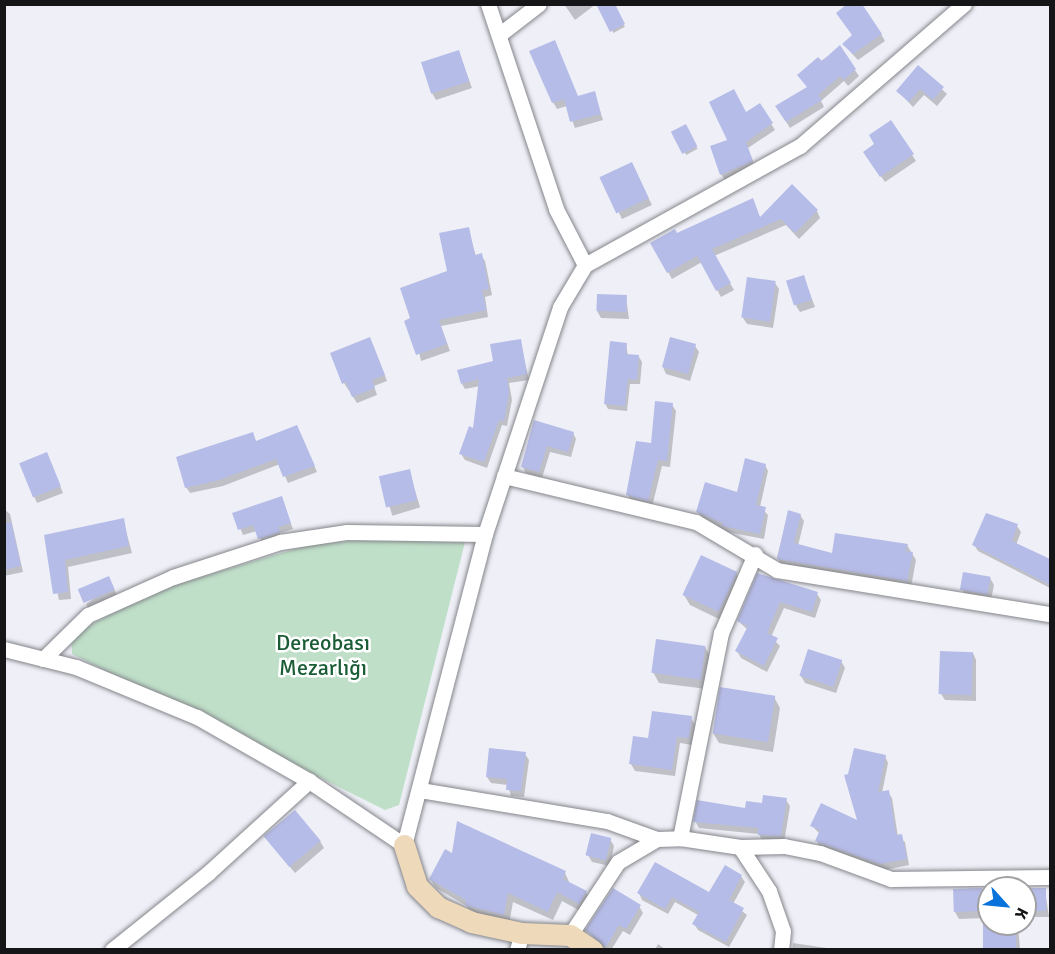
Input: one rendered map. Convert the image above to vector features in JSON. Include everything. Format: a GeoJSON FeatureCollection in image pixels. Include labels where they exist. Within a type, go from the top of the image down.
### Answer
{"type":"FeatureCollection","features":[{"type":"Feature","properties":{"kind":"street"},"geometry":{"type":"LineString","coordinates":[[488,4],[500,34],[556,209],[585,265]]}},
{"type":"Feature","properties":{"kind":"street"},"geometry":{"type":"LineString","coordinates":[[500,34],[539,4]]}},
{"type":"Feature","properties":{"kind":"street"},"geometry":{"type":"LineString","coordinates":[[592,950],[570,935],[520,941],[438,907],[417,886],[404,845],[485,534],[560,307],[585,265],[800,146],[964,4]]}},
{"type":"Feature","properties":{"kind":"street"},"geometry":{"type":"LineString","coordinates":[[504,476],[696,522],[755,554],[777,570],[1050,614]]}},
{"type":"Feature","properties":{"kind":"street"},"geometry":{"type":"LineString","coordinates":[[42,660],[88,615],[173,577],[280,542],[347,532],[485,534]]}},
{"type":"Feature","properties":{"kind":"street"},"geometry":{"type":"LineString","coordinates":[[680,838],[722,633],[755,554]]}},
{"type":"Feature","properties":{"kind":"street"},"geometry":{"type":"LineString","coordinates":[[4,649],[76,667],[197,717],[309,781],[404,845]]}},
{"type":"Feature","properties":{"kind":"street"},"geometry":{"type":"LineString","coordinates":[[112,950],[208,873],[309,781]]}},
{"type":"Feature","properties":{"kind":"street"},"geometry":{"type":"LineString","coordinates":[[420,790],[607,821],[657,839],[680,838],[740,848],[783,846],[811,851],[891,879],[1050,877]]}},
{"type":"Feature","properties":{"kind":"street"},"geometry":{"type":"LineString","coordinates":[[570,935],[618,862],[657,839]]}},
{"type":"Feature","properties":{"kind":"street"},"geometry":{"type":"LineString","coordinates":[[740,848],[769,891],[783,931],[781,950]]}},
{"type":"Feature","properties":{"kind":"green space","name":"Dereobası Mezarlığı"},"geometry":{"type":"Polygon","coordinates":[[[370,539],[465,542],[399,805],[385,810],[72,654],[71,635],[157,590],[308,545],[370,539]]]}},
{"type":"Feature","properties":{"kind":"building"},"geometry":{"type":"Polygon","coordinates":[[[596,4],[615,4],[625,24],[610,32],[596,4]]]}},
{"type":"Feature","properties":{"kind":"building"},"geometry":{"type":"Polygon","coordinates":[[[847,4],[862,4],[882,34],[853,54],[842,44],[852,35],[836,13],[847,4]]]}},
{"type":"Feature","properties":{"kind":"building"},"geometry":{"type":"Polygon","coordinates":[[[555,40],[578,96],[595,91],[601,114],[570,122],[564,99],[552,103],[529,51],[555,40]]]}},
{"type":"Feature","properties":{"kind":"building"},"geometry":{"type":"Polygon","coordinates":[[[840,45],[856,69],[844,80],[840,76],[818,95],[822,100],[786,122],[775,106],[807,87],[797,75],[818,57],[822,61],[840,45]]]}},
{"type":"Feature","properties":{"kind":"building"},"geometry":{"type":"Polygon","coordinates":[[[459,50],[469,81],[431,94],[421,62],[459,50]]]}},
{"type":"Feature","properties":{"kind":"building"},"geometry":{"type":"Polygon","coordinates":[[[918,65],[944,87],[933,100],[920,89],[909,102],[896,91],[918,65]]]}},
{"type":"Feature","properties":{"kind":"building"},"geometry":{"type":"Polygon","coordinates":[[[734,89],[746,112],[760,103],[773,123],[746,142],[753,161],[720,175],[710,146],[727,140],[709,102],[734,89]]]}},
{"type":"Feature","properties":{"kind":"building"},"geometry":{"type":"Polygon","coordinates":[[[891,120],[914,154],[880,177],[863,152],[874,144],[869,135],[891,120]]]}},
{"type":"Feature","properties":{"kind":"building"},"geometry":{"type":"Polygon","coordinates":[[[686,124],[697,146],[682,154],[671,132],[686,124]]]}},
{"type":"Feature","properties":{"kind":"building"},"geometry":{"type":"Polygon","coordinates":[[[632,162],[649,198],[616,213],[599,177],[632,162]]]}},
{"type":"Feature","properties":{"kind":"building"},"geometry":{"type":"Polygon","coordinates":[[[792,184],[818,210],[795,233],[781,219],[712,249],[731,283],[716,291],[697,256],[667,273],[650,243],[675,229],[677,233],[753,198],[760,217],[792,184]]]}},
{"type":"Feature","properties":{"kind":"building"},"geometry":{"type":"Polygon","coordinates":[[[469,227],[475,255],[482,253],[489,289],[482,290],[486,310],[439,320],[447,344],[416,355],[404,321],[410,318],[400,288],[447,271],[439,233],[469,227]]]}},
{"type":"Feature","properties":{"kind":"building"},"geometry":{"type":"Polygon","coordinates":[[[804,275],[812,300],[794,306],[786,281],[804,275]]]}},
{"type":"Feature","properties":{"kind":"building"},"geometry":{"type":"Polygon","coordinates":[[[747,277],[776,281],[770,322],[741,318],[747,277]]]}},
{"type":"Feature","properties":{"kind":"building"},"geometry":{"type":"Polygon","coordinates":[[[597,294],[627,295],[626,312],[596,311],[597,294]]]}},
{"type":"Feature","properties":{"kind":"building"},"geometry":{"type":"Polygon","coordinates":[[[370,337],[385,375],[372,380],[375,388],[352,397],[346,382],[342,384],[330,353],[370,337]]]}},
{"type":"Feature","properties":{"kind":"building"},"geometry":{"type":"Polygon","coordinates":[[[670,337],[696,344],[688,374],[662,367],[670,337]]]}},
{"type":"Feature","properties":{"kind":"building"},"geometry":{"type":"Polygon","coordinates":[[[521,339],[527,374],[507,378],[509,393],[504,421],[499,420],[484,462],[459,454],[469,426],[473,428],[479,379],[461,384],[457,370],[493,361],[490,344],[521,339]]]}},
{"type":"Feature","properties":{"kind":"building"},"geometry":{"type":"Polygon","coordinates":[[[610,341],[627,343],[626,354],[639,355],[637,380],[628,379],[625,406],[604,404],[610,341]]]}},
{"type":"Feature","properties":{"kind":"building"},"geometry":{"type":"Polygon","coordinates":[[[655,401],[673,403],[667,461],[658,460],[648,501],[626,495],[636,441],[651,443],[655,401]]]}},
{"type":"Feature","properties":{"kind":"building"},"geometry":{"type":"Polygon","coordinates":[[[534,420],[574,432],[568,452],[547,446],[539,472],[521,467],[534,420]]]}},
{"type":"Feature","properties":{"kind":"building"},"geometry":{"type":"Polygon","coordinates":[[[297,425],[315,466],[283,477],[276,459],[219,480],[185,488],[176,457],[253,432],[256,441],[297,425]]]}},
{"type":"Feature","properties":{"kind":"building"},"geometry":{"type":"Polygon","coordinates":[[[47,452],[61,486],[33,498],[19,463],[47,452]]]}},
{"type":"Feature","properties":{"kind":"building"},"geometry":{"type":"Polygon","coordinates":[[[745,458],[766,464],[756,505],[766,507],[760,534],[722,526],[723,523],[696,512],[705,482],[737,492],[745,458]]]}},
{"type":"Feature","properties":{"kind":"building"},"geometry":{"type":"Polygon","coordinates":[[[410,469],[417,500],[386,507],[379,476],[410,469]]]}},
{"type":"Feature","properties":{"kind":"building"},"geometry":{"type":"Polygon","coordinates":[[[282,496],[291,523],[278,527],[280,532],[258,539],[253,525],[238,530],[232,513],[282,496]]]}},
{"type":"Feature","properties":{"kind":"building"},"geometry":{"type":"Polygon","coordinates":[[[788,510],[801,514],[794,543],[832,553],[835,533],[908,544],[905,551],[913,552],[907,581],[777,559],[788,510]]]}},
{"type":"Feature","properties":{"kind":"building"},"geometry":{"type":"Polygon","coordinates":[[[986,513],[1018,524],[1012,541],[1050,559],[1050,585],[972,545],[986,513]]]}},
{"type":"Feature","properties":{"kind":"building"},"geometry":{"type":"Polygon","coordinates":[[[124,518],[129,546],[65,560],[68,592],[53,594],[44,535],[124,518]]]}},
{"type":"Feature","properties":{"kind":"building"},"geometry":{"type":"Polygon","coordinates":[[[11,522],[21,566],[4,570],[4,523],[11,522]]]}},
{"type":"Feature","properties":{"kind":"building"},"geometry":{"type":"Polygon","coordinates":[[[701,555],[737,572],[719,612],[682,595],[701,555]]]}},
{"type":"Feature","properties":{"kind":"building"},"geometry":{"type":"Polygon","coordinates":[[[963,572],[991,577],[987,595],[960,590],[963,572]]]}},
{"type":"Feature","properties":{"kind":"building"},"geometry":{"type":"Polygon","coordinates":[[[757,573],[818,592],[812,612],[780,602],[767,633],[778,638],[764,666],[735,651],[748,626],[737,621],[757,573]]]}},
{"type":"Feature","properties":{"kind":"building"},"geometry":{"type":"Polygon","coordinates":[[[109,576],[115,590],[84,603],[78,589],[109,576]]]}},
{"type":"Feature","properties":{"kind":"building"},"geometry":{"type":"Polygon","coordinates":[[[656,639],[706,646],[701,680],[651,673],[656,639]]]}},
{"type":"Feature","properties":{"kind":"building"},"geometry":{"type":"Polygon","coordinates":[[[808,649],[842,660],[834,687],[799,676],[808,649]]]}},
{"type":"Feature","properties":{"kind":"building"},"geometry":{"type":"Polygon","coordinates":[[[940,651],[973,652],[971,695],[938,694],[940,651]]]}},
{"type":"Feature","properties":{"kind":"building"},"geometry":{"type":"Polygon","coordinates":[[[720,687],[775,696],[768,742],[713,733],[720,687]]]}},
{"type":"Feature","properties":{"kind":"building"},"geometry":{"type":"Polygon","coordinates":[[[652,711],[692,716],[689,738],[677,737],[672,770],[629,764],[633,736],[648,738],[652,711]]]}},
{"type":"Feature","properties":{"kind":"building"},"geometry":{"type":"Polygon","coordinates":[[[489,748],[526,752],[521,791],[506,790],[507,779],[486,777],[489,748]]]}},
{"type":"Feature","properties":{"kind":"building"},"geometry":{"type":"Polygon","coordinates":[[[854,748],[886,755],[878,792],[889,790],[896,835],[902,834],[907,859],[880,864],[815,841],[820,830],[810,826],[821,803],[857,820],[844,775],[848,774],[854,748]]]}},
{"type":"Feature","properties":{"kind":"building"},"geometry":{"type":"Polygon","coordinates":[[[763,795],[787,798],[781,836],[758,835],[758,828],[693,822],[697,800],[745,808],[746,801],[762,803],[763,795]]]}},
{"type":"Feature","properties":{"kind":"building"},"geometry":{"type":"Polygon","coordinates":[[[295,810],[321,841],[289,867],[264,836],[295,810]]]}},
{"type":"Feature","properties":{"kind":"building"},"geometry":{"type":"Polygon","coordinates":[[[457,821],[566,871],[563,879],[587,891],[579,904],[557,892],[548,912],[508,893],[504,915],[465,905],[466,900],[429,879],[445,849],[452,853],[457,821]]]}},
{"type":"Feature","properties":{"kind":"building"},"geometry":{"type":"Polygon","coordinates":[[[591,833],[611,838],[606,860],[585,855],[591,833]]]}},
{"type":"Feature","properties":{"kind":"building"},"geometry":{"type":"Polygon","coordinates":[[[655,862],[709,892],[725,865],[742,875],[729,900],[744,908],[726,942],[692,924],[699,912],[672,897],[665,909],[637,893],[655,862]]]}},
{"type":"Feature","properties":{"kind":"building"},"geometry":{"type":"Polygon","coordinates":[[[613,888],[641,905],[626,929],[619,925],[606,947],[585,930],[613,888]]]}},
{"type":"Feature","properties":{"kind":"building"},"geometry":{"type":"Polygon","coordinates":[[[977,888],[977,911],[954,912],[953,889],[977,888]]]}},
{"type":"Feature","properties":{"kind":"building"},"geometry":{"type":"Polygon","coordinates":[[[1037,888],[1046,888],[1046,911],[1037,911],[1037,888]]]}},
{"type":"Feature","properties":{"kind":"building"},"geometry":{"type":"Polygon","coordinates":[[[983,936],[1016,936],[1016,950],[983,950],[983,936]]]}}]}
